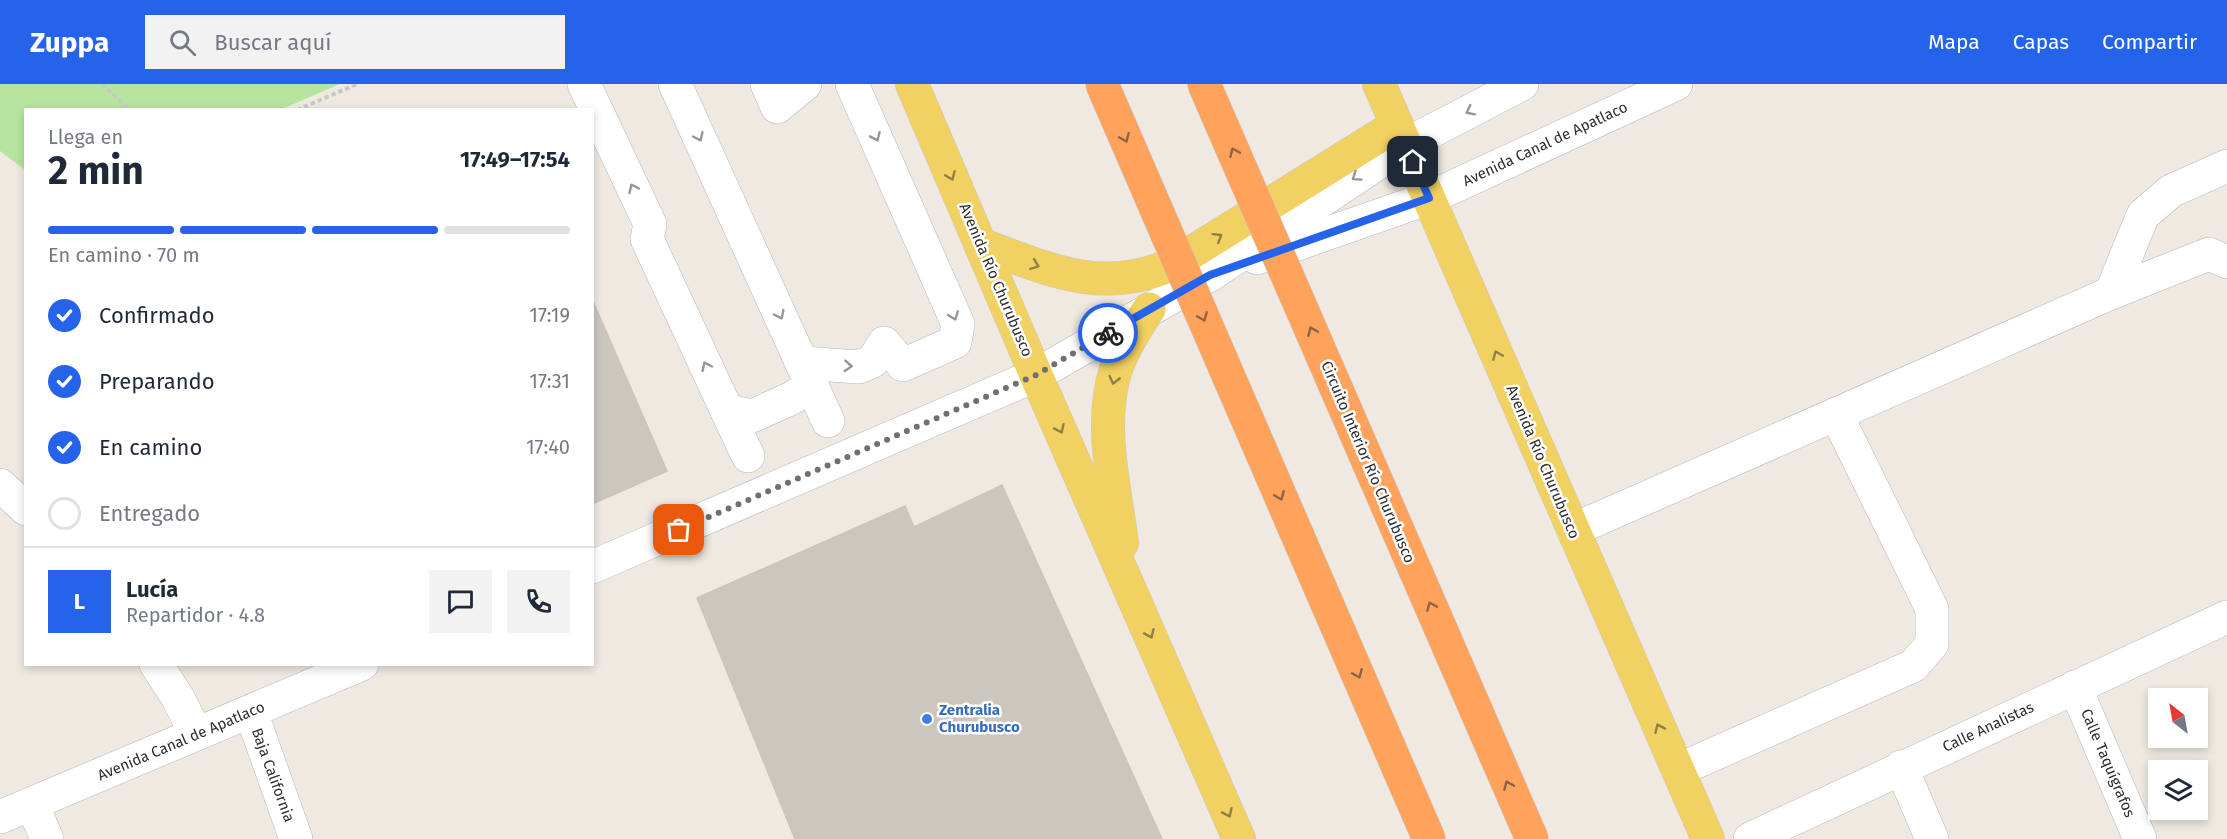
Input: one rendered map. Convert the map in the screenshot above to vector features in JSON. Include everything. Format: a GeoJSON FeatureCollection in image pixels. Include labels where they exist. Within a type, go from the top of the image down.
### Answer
{"type":"FeatureCollection","features":[{"type":"Feature","properties":{"kind":"highway"},"geometry":{"type":"LineString","coordinates":[[1102,84],[1429,839]]}},
{"type":"Feature","properties":{"kind":"highway","name":"Circuito Interior Río Churubusco"},"geometry":{"type":"LineString","coordinates":[[1204,84],[1532,839]]}},
{"type":"Feature","properties":{"kind":"main road","name":"Avenida Río Churubusco"},"geometry":{"type":"LineString","coordinates":[[912,84],[1036,375],[1239,839]]}},
{"type":"Feature","properties":{"kind":"main road","name":"Avenida Río Churubusco"},"geometry":{"type":"LineString","coordinates":[[1379,84],[1708,839]]}},
{"type":"Feature","properties":{"kind":"main road"},"geometry":{"type":"LineString","coordinates":[[980,244],[1054,272],[1078,277],[1122,279],[1153,273],[1173,264],[1401,135]]}},
{"type":"Feature","properties":{"kind":"main road"},"geometry":{"type":"LineString","coordinates":[[1126,581],[1110,448],[1111,393],[1116,370],[1128,342],[1149,309]]}},
{"type":"Feature","properties":{"kind":"street"},"geometry":{"type":"LineString","coordinates":[[584,84],[650,224],[647,239],[748,456]]}},
{"type":"Feature","properties":{"kind":"street"},"geometry":{"type":"LineString","coordinates":[[675,84],[828,421]]}},
{"type":"Feature","properties":{"kind":"street"},"geometry":{"type":"LineString","coordinates":[[767,84],[777,107],[805,84]]}},
{"type":"Feature","properties":{"kind":"street"},"geometry":{"type":"LineString","coordinates":[[807,374],[859,367],[873,361],[884,343],[903,365],[955,342],[958,324],[852,84]]}},
{"type":"Feature","properties":{"kind":"street","name":"Avenida Canal de Apatlaco"},"geometry":{"type":"LineString","coordinates":[[594,566],[1036,375],[1210,275],[1401,135],[1522,84]]}},
{"type":"Feature","properties":{"kind":"street","name":"Avenida Canal de Apatlaco"},"geometry":{"type":"LineString","coordinates":[[1210,275],[1429,198],[1677,84]]}},
{"type":"Feature","properties":{"kind":"street"},"geometry":{"type":"LineString","coordinates":[[2111,293],[2143,215],[2171,192],[2227,166]]}},
{"type":"Feature","properties":{"kind":"street"},"geometry":{"type":"LineString","coordinates":[[1573,530],[2111,293],[2209,254],[2227,262]]}},
{"type":"Feature","properties":{"kind":"street"},"geometry":{"type":"LineString","coordinates":[[727,411],[752,416],[792,398],[807,374]]}},
{"type":"Feature","properties":{"kind":"street"},"geometry":{"type":"LineString","coordinates":[[1678,770],[1913,666],[1932,644],[1932,609],[1836,414]]}},
{"type":"Feature","properties":{"kind":"street"},"geometry":{"type":"LineString","coordinates":[[0,485],[24,507]]}},
{"type":"Feature","properties":{"kind":"street","name":"Calle Analistas"},"geometry":{"type":"LineString","coordinates":[[1750,839],[2227,617]]}},
{"type":"Feature","properties":{"kind":"street"},"geometry":{"type":"LineString","coordinates":[[157,666],[178,698],[196,734]]}},
{"type":"Feature","properties":{"kind":"street","name":"Avenida Canal de Apatlaco"},"geometry":{"type":"LineString","coordinates":[[0,817],[357,666]]}},
{"type":"Feature","properties":{"kind":"street","name":"Calle Taquígrafos"},"geometry":{"type":"LineString","coordinates":[[2075,687],[2140,839]]}},
{"type":"Feature","properties":{"kind":"street","name":"Baja California"},"geometry":{"type":"LineString","coordinates":[[251,711],[296,839]]}},
{"type":"Feature","properties":{"kind":"street"},"geometry":{"type":"LineString","coordinates":[[1901,767],[1932,839]]}},
{"type":"Feature","properties":{"kind":"street"},"geometry":{"type":"LineString","coordinates":[[32,804],[47,839]]}},
{"type":"Feature","properties":{"kind":"path"},"geometry":{"type":"LineString","coordinates":[[102,84],[128,108]]}},
{"type":"Feature","properties":{"kind":"path"},"geometry":{"type":"LineString","coordinates":[[302,108],[357,84]]}},
{"type":"Feature","properties":{"kind":"green space"},"geometry":{"type":"Polygon","coordinates":[[[0,84],[340,84],[284,108],[24,108],[24,169],[0,151],[0,84]]]}},
{"type":"Feature","properties":{"kind":"building"},"geometry":{"type":"Polygon","coordinates":[[[594,304],[667,471],[594,503],[594,304]]]}},
{"type":"Feature","properties":{"kind":"building","name":"Zentralia Churubusco"},"geometry":{"type":"Polygon","coordinates":[[[1002,485],[1162,839],[795,839],[697,598],[905,506],[914,527],[1002,485]]]}},
{"type":"Feature","properties":{"kind":"way so far"},"geometry":{"type":"LineString","coordinates":[[679,530],[1036,375],[1108,333]]}},
{"type":"Feature","properties":{"kind":"place","name":"Zentralia Churubusco"},"geometry":{"type":"Point","coordinates":[927,719]}},
{"type":"Feature","properties":{"kind":"route"},"geometry":{"type":"LineString","coordinates":[[1108,333],[1210,275],[1429,198],[1413,162]]}}]}
